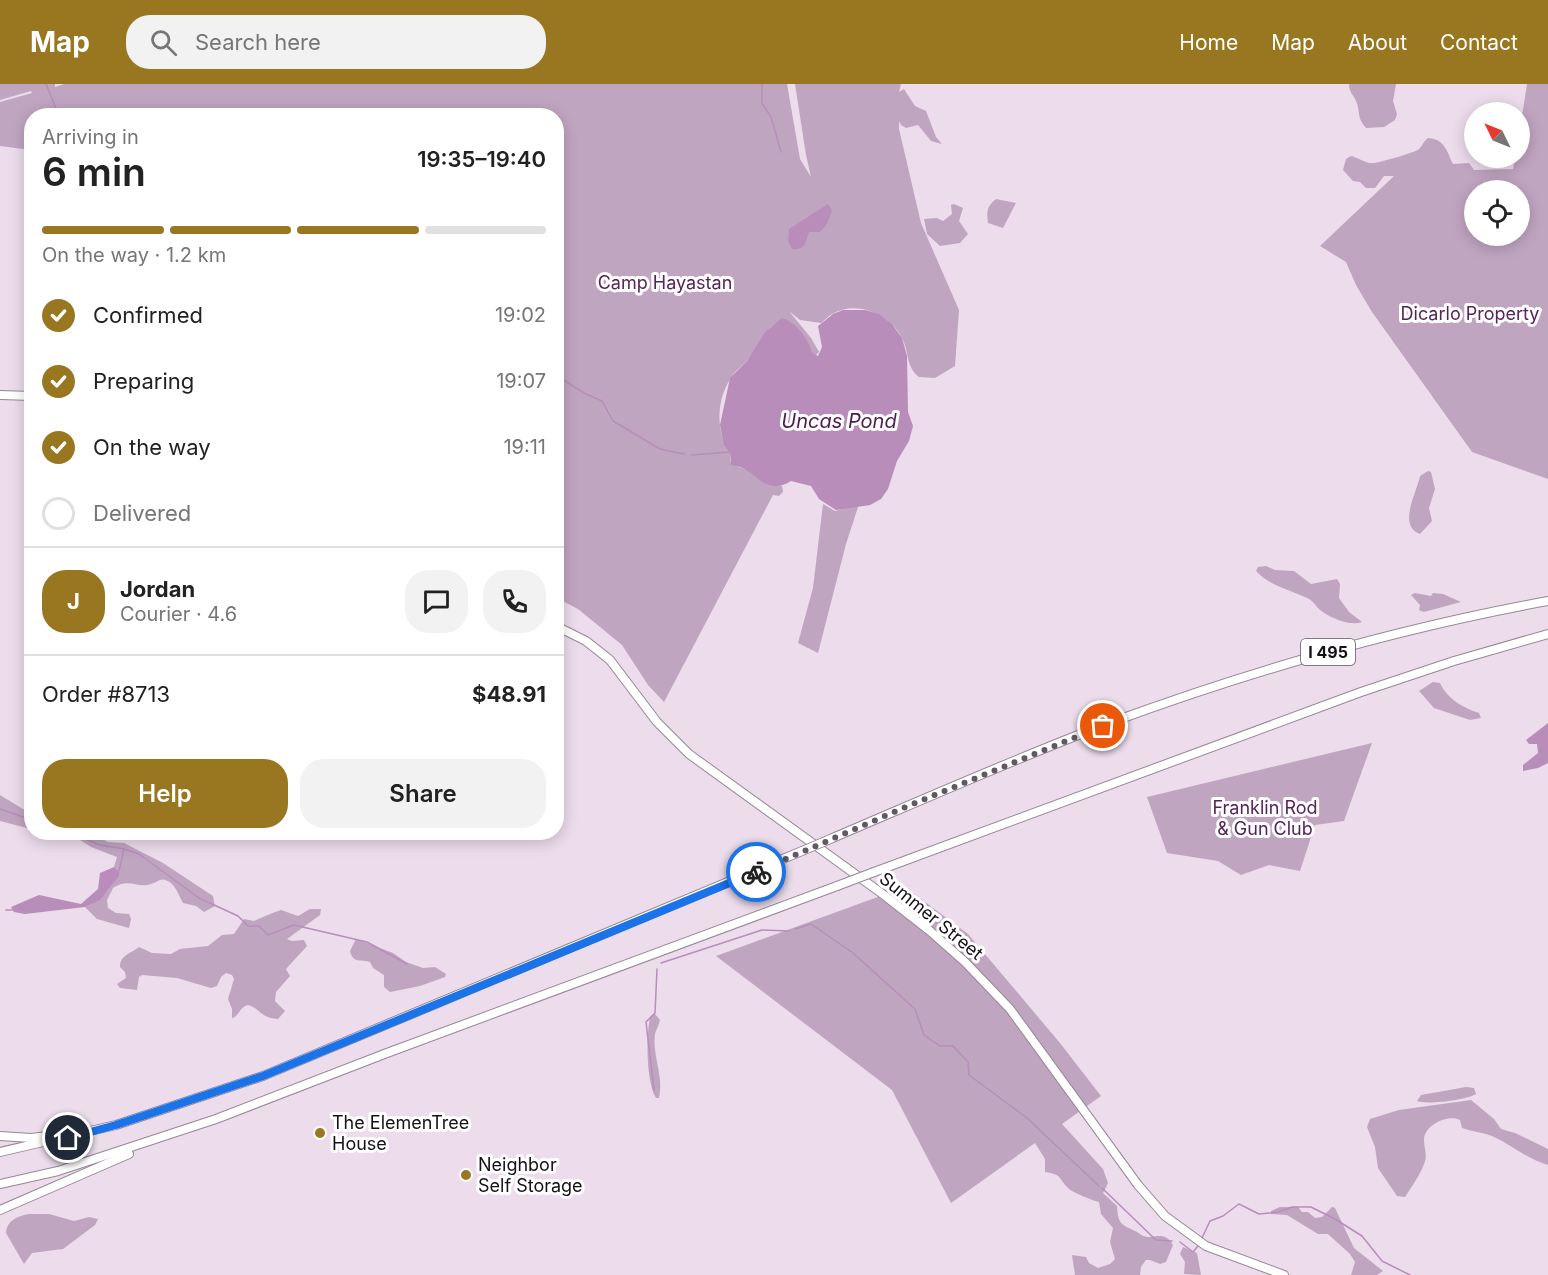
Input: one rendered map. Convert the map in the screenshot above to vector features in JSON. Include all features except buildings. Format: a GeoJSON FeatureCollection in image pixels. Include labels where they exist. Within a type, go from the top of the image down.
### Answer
{"type":"FeatureCollection","features":[{"type":"Feature","properties":{"kind":"highway","name":"I 495"},"geometry":{"type":"LineString","coordinates":[[0,1152],[116,1125],[237,1086],[308,1059],[1060,743],[1211,688],[1379,638],[1548,601]]}},
{"type":"Feature","properties":{"kind":"highway"},"geometry":{"type":"LineString","coordinates":[[0,1184],[58,1171],[172,1135],[1361,692],[1445,664],[1548,634]]}},
{"type":"Feature","properties":{"kind":"highway"},"geometry":{"type":"LineString","coordinates":[[0,1136],[31,1138],[116,1125]]}},
{"type":"Feature","properties":{"kind":"highway"},"geometry":{"type":"LineString","coordinates":[[0,1210],[172,1135]]}},
{"type":"Feature","properties":{"kind":"main road"},"geometry":{"type":"LineString","coordinates":[[0,395],[24,396]]}},
{"type":"Feature","properties":{"kind":"main road","name":"Summer Street"},"geometry":{"type":"LineString","coordinates":[[564,630],[586,641],[610,660],[657,722],[689,754],[884,895],[966,962],[1010,1009],[1138,1185],[1165,1216],[1206,1246],[1284,1275]]}},
{"type":"Feature","properties":{"kind":"green space","name":"Camp Hayastan"},"geometry":{"type":"Polygon","coordinates":[[[0,84],[55,84],[55,87],[64,84],[787,84],[800,159],[811,177],[795,84],[901,84],[899,92],[904,89],[915,106],[926,111],[936,137],[942,144],[931,141],[918,125],[906,128],[899,121],[921,223],[959,310],[955,366],[935,378],[919,377],[912,369],[898,331],[882,317],[863,309],[842,310],[821,323],[800,320],[789,311],[811,338],[819,352],[813,358],[777,323],[768,330],[727,384],[721,404],[720,424],[730,453],[730,461],[736,466],[780,483],[778,486],[782,486],[783,492],[779,496],[773,495],[664,702],[648,685],[622,645],[578,609],[564,602],[564,108],[24,108],[24,149],[0,146],[0,102],[32,93],[31,91],[0,100],[0,84]]]}},
{"type":"Feature","properties":{"kind":"green space"},"geometry":{"type":"Polygon","coordinates":[[[1349,84],[1396,84],[1393,101],[1397,114],[1395,120],[1384,127],[1366,128],[1349,84]]]}},
{"type":"Feature","properties":{"kind":"green space","name":"Dicarlo Property"},"geometry":{"type":"Polygon","coordinates":[[[1527,84],[1548,84],[1548,479],[1472,452],[1372,312],[1346,262],[1320,246],[1394,176],[1384,176],[1375,188],[1366,188],[1360,182],[1353,181],[1343,170],[1346,159],[1351,156],[1368,163],[1377,163],[1417,150],[1428,138],[1442,144],[1453,164],[1464,163],[1464,168],[1474,170],[1530,168],[1530,102],[1524,102],[1527,84]]]}},
{"type":"Feature","properties":{"kind":"green space"},"geometry":{"type":"Polygon","coordinates":[[[996,199],[1016,203],[1003,228],[988,223],[988,210],[996,199]]]}},
{"type":"Feature","properties":{"kind":"green space"},"geometry":{"type":"Polygon","coordinates":[[[951,205],[963,208],[959,221],[968,234],[960,243],[940,246],[927,234],[924,219],[937,218],[943,221],[952,214],[951,205]]]}},
{"type":"Feature","properties":{"kind":"green space"},"geometry":{"type":"Polygon","coordinates":[[[1428,471],[1431,472],[1435,489],[1429,508],[1432,521],[1420,534],[1413,530],[1410,524],[1410,508],[1420,476],[1428,471]]]}},
{"type":"Feature","properties":{"kind":"green space"},"geometry":{"type":"Polygon","coordinates":[[[823,504],[835,511],[859,504],[846,544],[818,653],[798,643],[813,588],[823,504]]]}},
{"type":"Feature","properties":{"kind":"green space"},"geometry":{"type":"Polygon","coordinates":[[[1266,566],[1275,570],[1294,571],[1311,584],[1337,579],[1340,584],[1339,598],[1349,612],[1362,622],[1351,623],[1333,618],[1309,599],[1267,580],[1256,571],[1258,567],[1266,566]]]}},
{"type":"Feature","properties":{"kind":"green space"},"geometry":{"type":"Polygon","coordinates":[[[1415,593],[1431,596],[1433,593],[1443,594],[1461,602],[1424,612],[1419,610],[1420,605],[1411,595],[1415,593]]]}},
{"type":"Feature","properties":{"kind":"green space"},"geometry":{"type":"Polygon","coordinates":[[[1433,682],[1440,683],[1451,698],[1462,706],[1479,713],[1481,718],[1470,720],[1434,708],[1419,691],[1433,682]]]}},
{"type":"Feature","properties":{"kind":"green space","name":"Franklin Rod & Gun Club"},"geometry":{"type":"Polygon","coordinates":[[[1372,743],[1344,821],[1315,825],[1300,871],[1269,865],[1241,875],[1218,861],[1167,853],[1147,797],[1372,743]]]}},
{"type":"Feature","properties":{"kind":"green space"},"geometry":{"type":"Polygon","coordinates":[[[0,795],[24,810],[24,827],[0,821],[0,795]]]}},
{"type":"Feature","properties":{"kind":"green space"},"geometry":{"type":"Polygon","coordinates":[[[80,840],[124,843],[163,863],[213,896],[215,906],[204,912],[196,906],[183,903],[174,886],[165,880],[146,885],[124,883],[113,888],[107,900],[108,908],[116,913],[129,914],[131,919],[129,928],[97,919],[85,907],[96,901],[110,887],[118,870],[114,867],[117,857],[80,840]]]}},
{"type":"Feature","properties":{"kind":"green space"},"geometry":{"type":"Polygon","coordinates":[[[905,887],[968,934],[1060,1043],[1101,1096],[1062,1124],[1103,1169],[1108,1183],[1103,1193],[1117,1206],[1121,1222],[1144,1236],[1162,1236],[1170,1241],[1173,1245],[1166,1262],[1160,1264],[1146,1260],[1141,1267],[1140,1275],[1075,1275],[1072,1255],[1086,1257],[1089,1263],[1098,1268],[1110,1264],[1115,1259],[1110,1242],[1113,1228],[1101,1214],[1099,1202],[1074,1192],[1057,1175],[1045,1172],[1045,1159],[1035,1143],[951,1203],[892,1090],[716,956],[905,887]]]}},
{"type":"Feature","properties":{"kind":"green space"},"geometry":{"type":"Polygon","coordinates":[[[310,909],[321,909],[320,915],[287,939],[304,940],[307,946],[286,969],[290,976],[276,992],[275,1001],[285,1011],[278,1019],[267,1017],[248,1005],[232,1018],[232,1009],[228,999],[234,979],[232,975],[226,973],[221,977],[217,986],[211,988],[177,978],[142,975],[139,977],[137,990],[120,988],[117,984],[126,978],[120,963],[126,955],[139,947],[152,953],[171,954],[180,949],[208,946],[222,935],[234,934],[244,919],[254,921],[281,910],[298,916],[310,909]]]}},
{"type":"Feature","properties":{"kind":"green space"},"geometry":{"type":"Polygon","coordinates":[[[356,939],[393,953],[406,962],[423,968],[435,967],[446,974],[445,977],[420,986],[390,992],[384,987],[384,975],[373,968],[370,962],[355,959],[351,955],[350,951],[356,939]]]}},
{"type":"Feature","properties":{"kind":"green space"},"geometry":{"type":"Polygon","coordinates":[[[655,1014],[660,1020],[655,1034],[660,1081],[659,1098],[656,1098],[650,1081],[648,1059],[650,1018],[655,1014]]]}},
{"type":"Feature","properties":{"kind":"green space"},"geometry":{"type":"Polygon","coordinates":[[[1466,1087],[1474,1088],[1476,1094],[1446,1101],[1417,1101],[1421,1095],[1466,1087]]]}},
{"type":"Feature","properties":{"kind":"green space"},"geometry":{"type":"Polygon","coordinates":[[[1471,1100],[1494,1119],[1501,1129],[1515,1133],[1548,1149],[1548,1165],[1494,1137],[1462,1128],[1460,1120],[1449,1118],[1432,1125],[1428,1130],[1424,1140],[1426,1158],[1422,1168],[1405,1197],[1397,1196],[1378,1168],[1375,1147],[1367,1127],[1370,1119],[1399,1110],[1471,1100]]]}},
{"type":"Feature","properties":{"kind":"green space"},"geometry":{"type":"Polygon","coordinates":[[[1280,1207],[1298,1207],[1302,1212],[1308,1212],[1315,1218],[1322,1217],[1332,1207],[1335,1208],[1354,1248],[1383,1271],[1377,1275],[1351,1275],[1355,1262],[1350,1254],[1328,1234],[1318,1234],[1287,1215],[1271,1214],[1271,1211],[1280,1207]]]}},
{"type":"Feature","properties":{"kind":"green space"},"geometry":{"type":"Polygon","coordinates":[[[29,1214],[49,1214],[74,1221],[89,1217],[98,1219],[95,1225],[63,1249],[32,1253],[24,1264],[6,1233],[8,1225],[14,1219],[29,1214]]]}},
{"type":"Feature","properties":{"kind":"green space"},"geometry":{"type":"Polygon","coordinates":[[[1183,1247],[1197,1253],[1201,1275],[1184,1274],[1185,1262],[1180,1254],[1183,1247]]]}},
{"type":"Feature","properties":{"kind":"water"},"geometry":{"type":"Polygon","coordinates":[[[828,204],[832,211],[827,224],[820,232],[809,232],[802,247],[792,249],[788,241],[789,229],[828,204]]]}},
{"type":"Feature","properties":{"kind":"water","name":"Uncas Pond"},"geometry":{"type":"Polygon","coordinates":[[[843,310],[865,310],[879,314],[892,324],[902,338],[907,356],[908,412],[913,426],[909,441],[897,461],[888,489],[881,499],[870,505],[836,510],[819,499],[811,486],[791,481],[783,485],[769,485],[740,467],[731,465],[730,453],[724,445],[720,425],[730,378],[747,361],[765,332],[782,318],[787,320],[801,332],[812,353],[818,356],[822,347],[818,326],[833,314],[843,310]]]}},
{"type":"Feature","properties":{"kind":"water"},"geometry":{"type":"Polygon","coordinates":[[[1548,723],[1548,763],[1523,771],[1523,765],[1538,753],[1537,744],[1529,744],[1526,740],[1548,723]]]}},
{"type":"Feature","properties":{"kind":"water"},"geometry":{"type":"Polygon","coordinates":[[[114,867],[119,871],[119,876],[100,900],[85,907],[25,914],[14,912],[11,907],[39,895],[81,904],[98,889],[100,873],[114,867]]]}},
{"type":"Feature","properties":{"kind":"waterway"},"geometry":{"type":"LineString","coordinates":[[46,84],[56,108]]}},
{"type":"Feature","properties":{"kind":"waterway"},"geometry":{"type":"LineString","coordinates":[[762,84],[762,103],[771,117],[781,152]]}},
{"type":"Feature","properties":{"kind":"waterway"},"geometry":{"type":"LineString","coordinates":[[564,380],[602,401],[613,421],[660,449],[684,454]]}},
{"type":"Feature","properties":{"kind":"waterway"},"geometry":{"type":"LineString","coordinates":[[692,455],[729,452]]}},
{"type":"Feature","properties":{"kind":"waterway"},"geometry":{"type":"LineString","coordinates":[[0,809],[24,817]]}},
{"type":"Feature","properties":{"kind":"waterway"},"geometry":{"type":"LineString","coordinates":[[88,840],[139,854],[199,898],[238,916],[248,926],[259,926],[268,935],[294,925],[367,942],[407,964]]}},
{"type":"Feature","properties":{"kind":"waterway"},"geometry":{"type":"LineString","coordinates":[[119,871],[124,849]]}},
{"type":"Feature","properties":{"kind":"waterway"},"geometry":{"type":"LineString","coordinates":[[6,910],[13,910]]}},
{"type":"Feature","properties":{"kind":"waterway"},"geometry":{"type":"LineString","coordinates":[[795,929],[811,924],[853,953],[915,1009],[924,1035],[940,1046],[953,1046],[968,1062],[969,1075],[1027,1118],[1099,1186]]}},
{"type":"Feature","properties":{"kind":"waterway"},"geometry":{"type":"LineString","coordinates":[[661,963],[762,930],[789,931]]}},
{"type":"Feature","properties":{"kind":"waterway"},"geometry":{"type":"LineString","coordinates":[[654,1090],[646,1022],[655,1013],[657,969]]}},
{"type":"Feature","properties":{"kind":"waterway"},"geometry":{"type":"LineString","coordinates":[[1102,1188],[1156,1240],[1172,1241]]}},
{"type":"Feature","properties":{"kind":"waterway"},"geometry":{"type":"LineString","coordinates":[[1202,1238],[1210,1221],[1223,1216],[1239,1204],[1259,1214],[1278,1212],[1292,1207],[1311,1207],[1362,1236],[1382,1261],[1410,1275]]}},
{"type":"Feature","properties":{"kind":"waterway"},"geometry":{"type":"LineString","coordinates":[[1180,1242],[1193,1252],[1198,1246]]}},
{"type":"Feature","properties":{"kind":"way so far"},"geometry":{"type":"LineString","coordinates":[[756,872],[908,806],[1103,726]]}},
{"type":"Feature","properties":{"kind":"place","name":"The ElemenTree House"},"geometry":{"type":"Point","coordinates":[320,1133]}},
{"type":"Feature","properties":{"kind":"place","name":"Neighbor Self Storage"},"geometry":{"type":"Point","coordinates":[466,1175]}},
{"type":"Feature","properties":{"kind":"route"},"geometry":{"type":"LineString","coordinates":[[68,1138],[101,1130],[237,1086],[308,1059],[756,872]]}}]}
